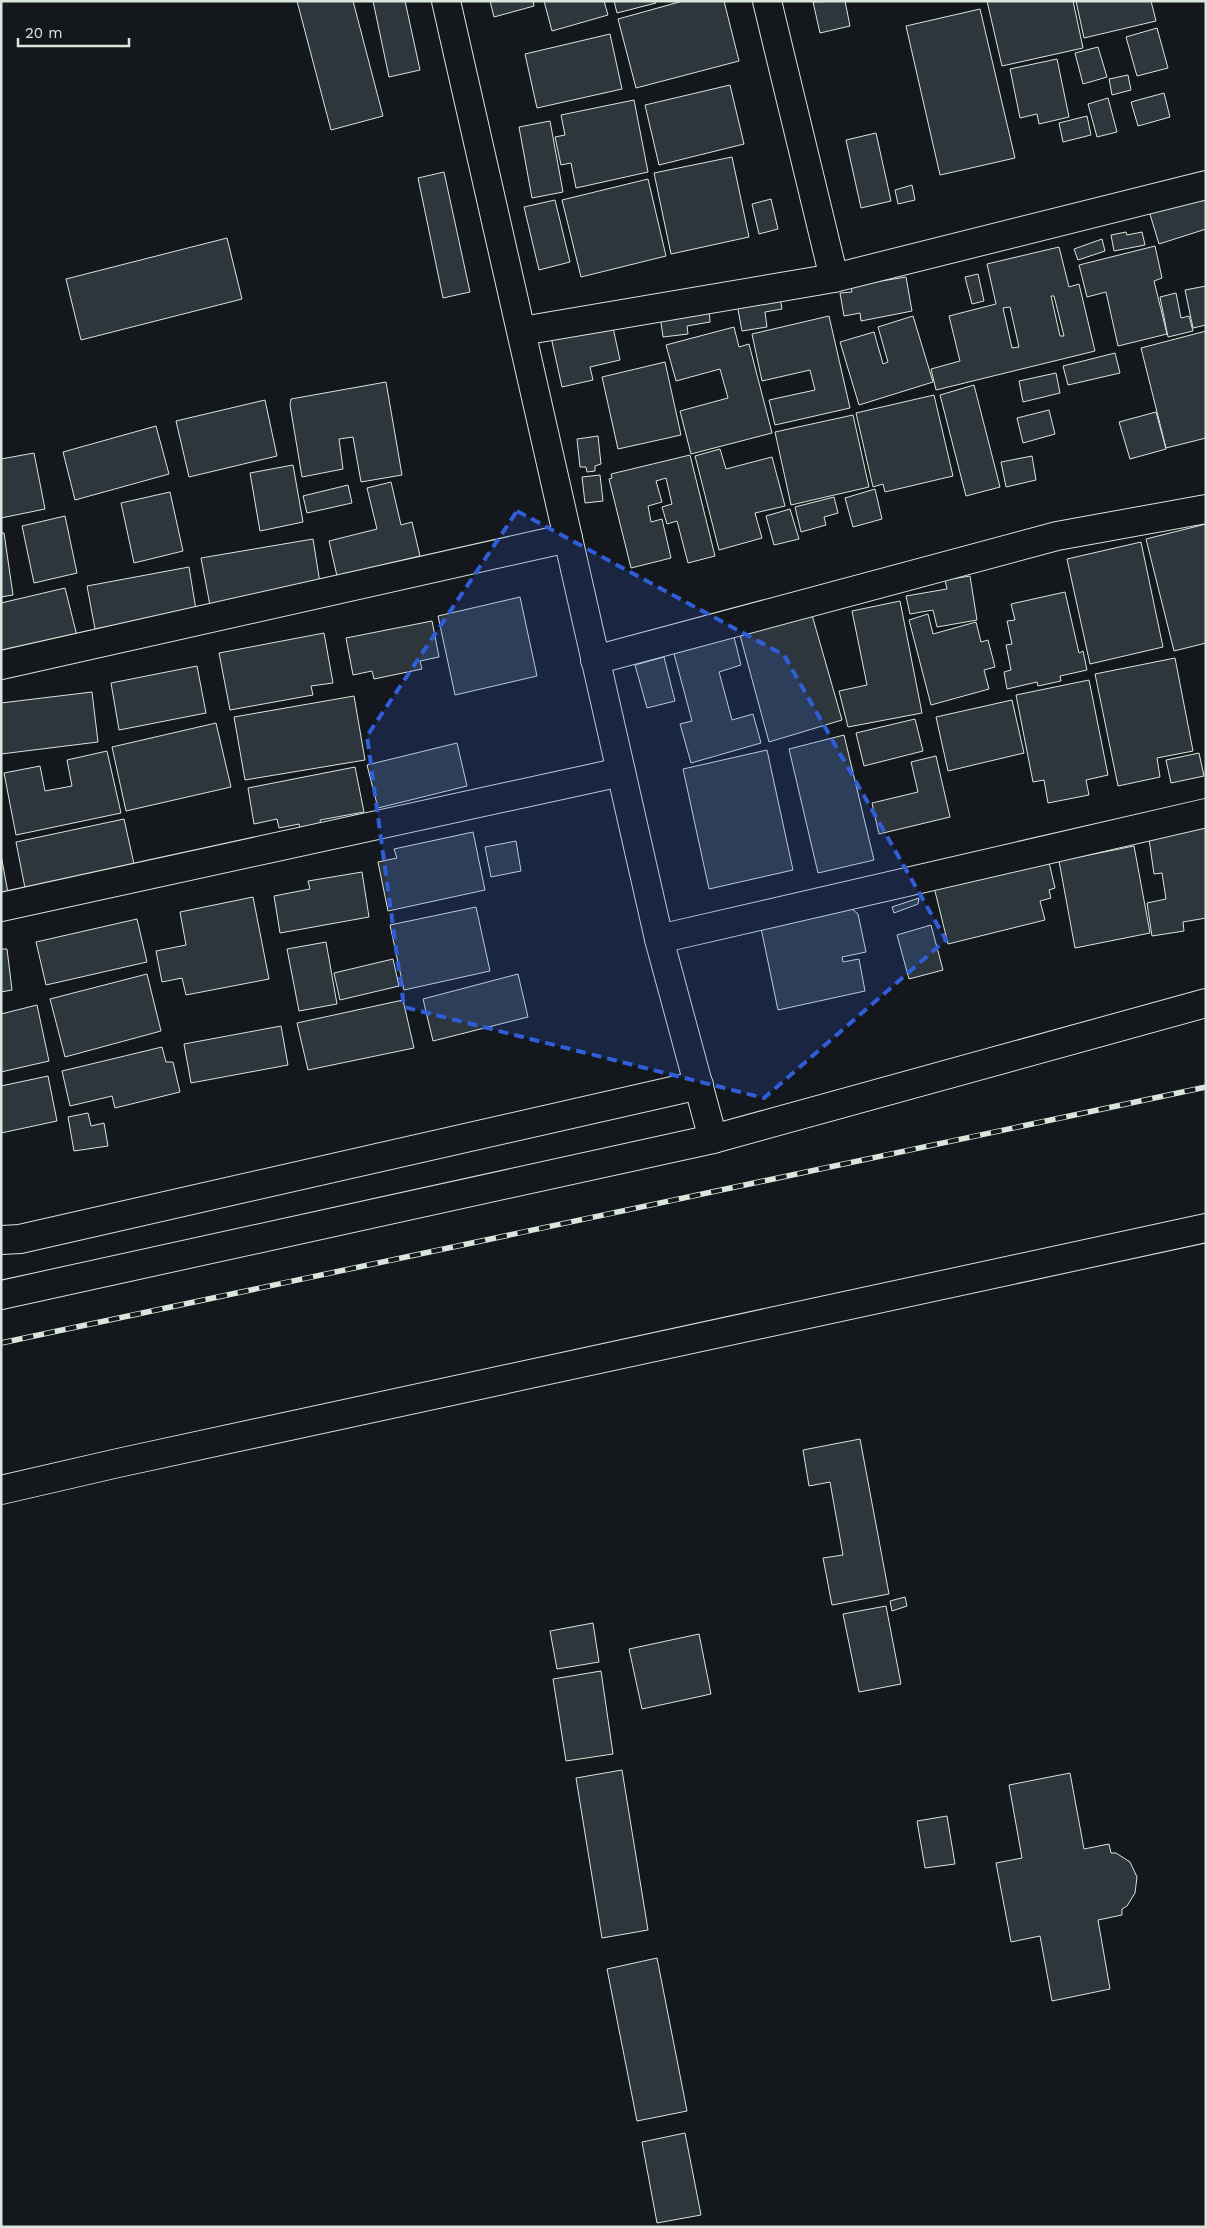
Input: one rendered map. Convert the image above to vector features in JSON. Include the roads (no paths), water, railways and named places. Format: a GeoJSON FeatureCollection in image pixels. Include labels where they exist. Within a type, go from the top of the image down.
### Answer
{"type":"FeatureCollection","features":[{"type":"Feature","properties":{"kind":"street"},"geometry":{"type":"LineString","coordinates":[[446,1],[659,939],[713,1139]]}},
{"type":"Feature","properties":{"kind":"street"},"geometry":{"type":"LineString","coordinates":[[767,1],[834,278]]}},
{"type":"Feature","properties":{"kind":"street"},"geometry":{"type":"LineString","coordinates":[[522,331],[834,278],[1206,185]]}},
{"type":"Feature","properties":{"kind":"street"},"geometry":{"type":"LineString","coordinates":[[595,660],[1057,536],[1206,509]]}},
{"type":"Feature","properties":{"kind":"street"},"geometry":{"type":"LineString","coordinates":[[1,665],[568,538]]}},
{"type":"Feature","properties":{"kind":"street"},"geometry":{"type":"LineString","coordinates":[[1,907],[621,772]]}},
{"type":"Feature","properties":{"kind":"street"},"geometry":{"type":"LineString","coordinates":[[659,939],[1206,813]]}},
{"type":"Feature","properties":{"kind":"street"},"geometry":{"type":"LineString","coordinates":[[1,1295],[713,1139],[1206,1004]]}},
{"type":"Feature","properties":{"kind":"street"},"geometry":{"type":"LineString","coordinates":[[1,1240],[30,1236],[699,1085]]}},
{"type":"Feature","properties":{"kind":"street"},"geometry":{"type":"LineString","coordinates":[[1,1490],[118,1463],[1206,1228]]}},
{"type":"Feature","properties":{"kind":"railway"},"geometry":{"type":"LineString","coordinates":[[1,1343],[1206,1087]]}}]}
